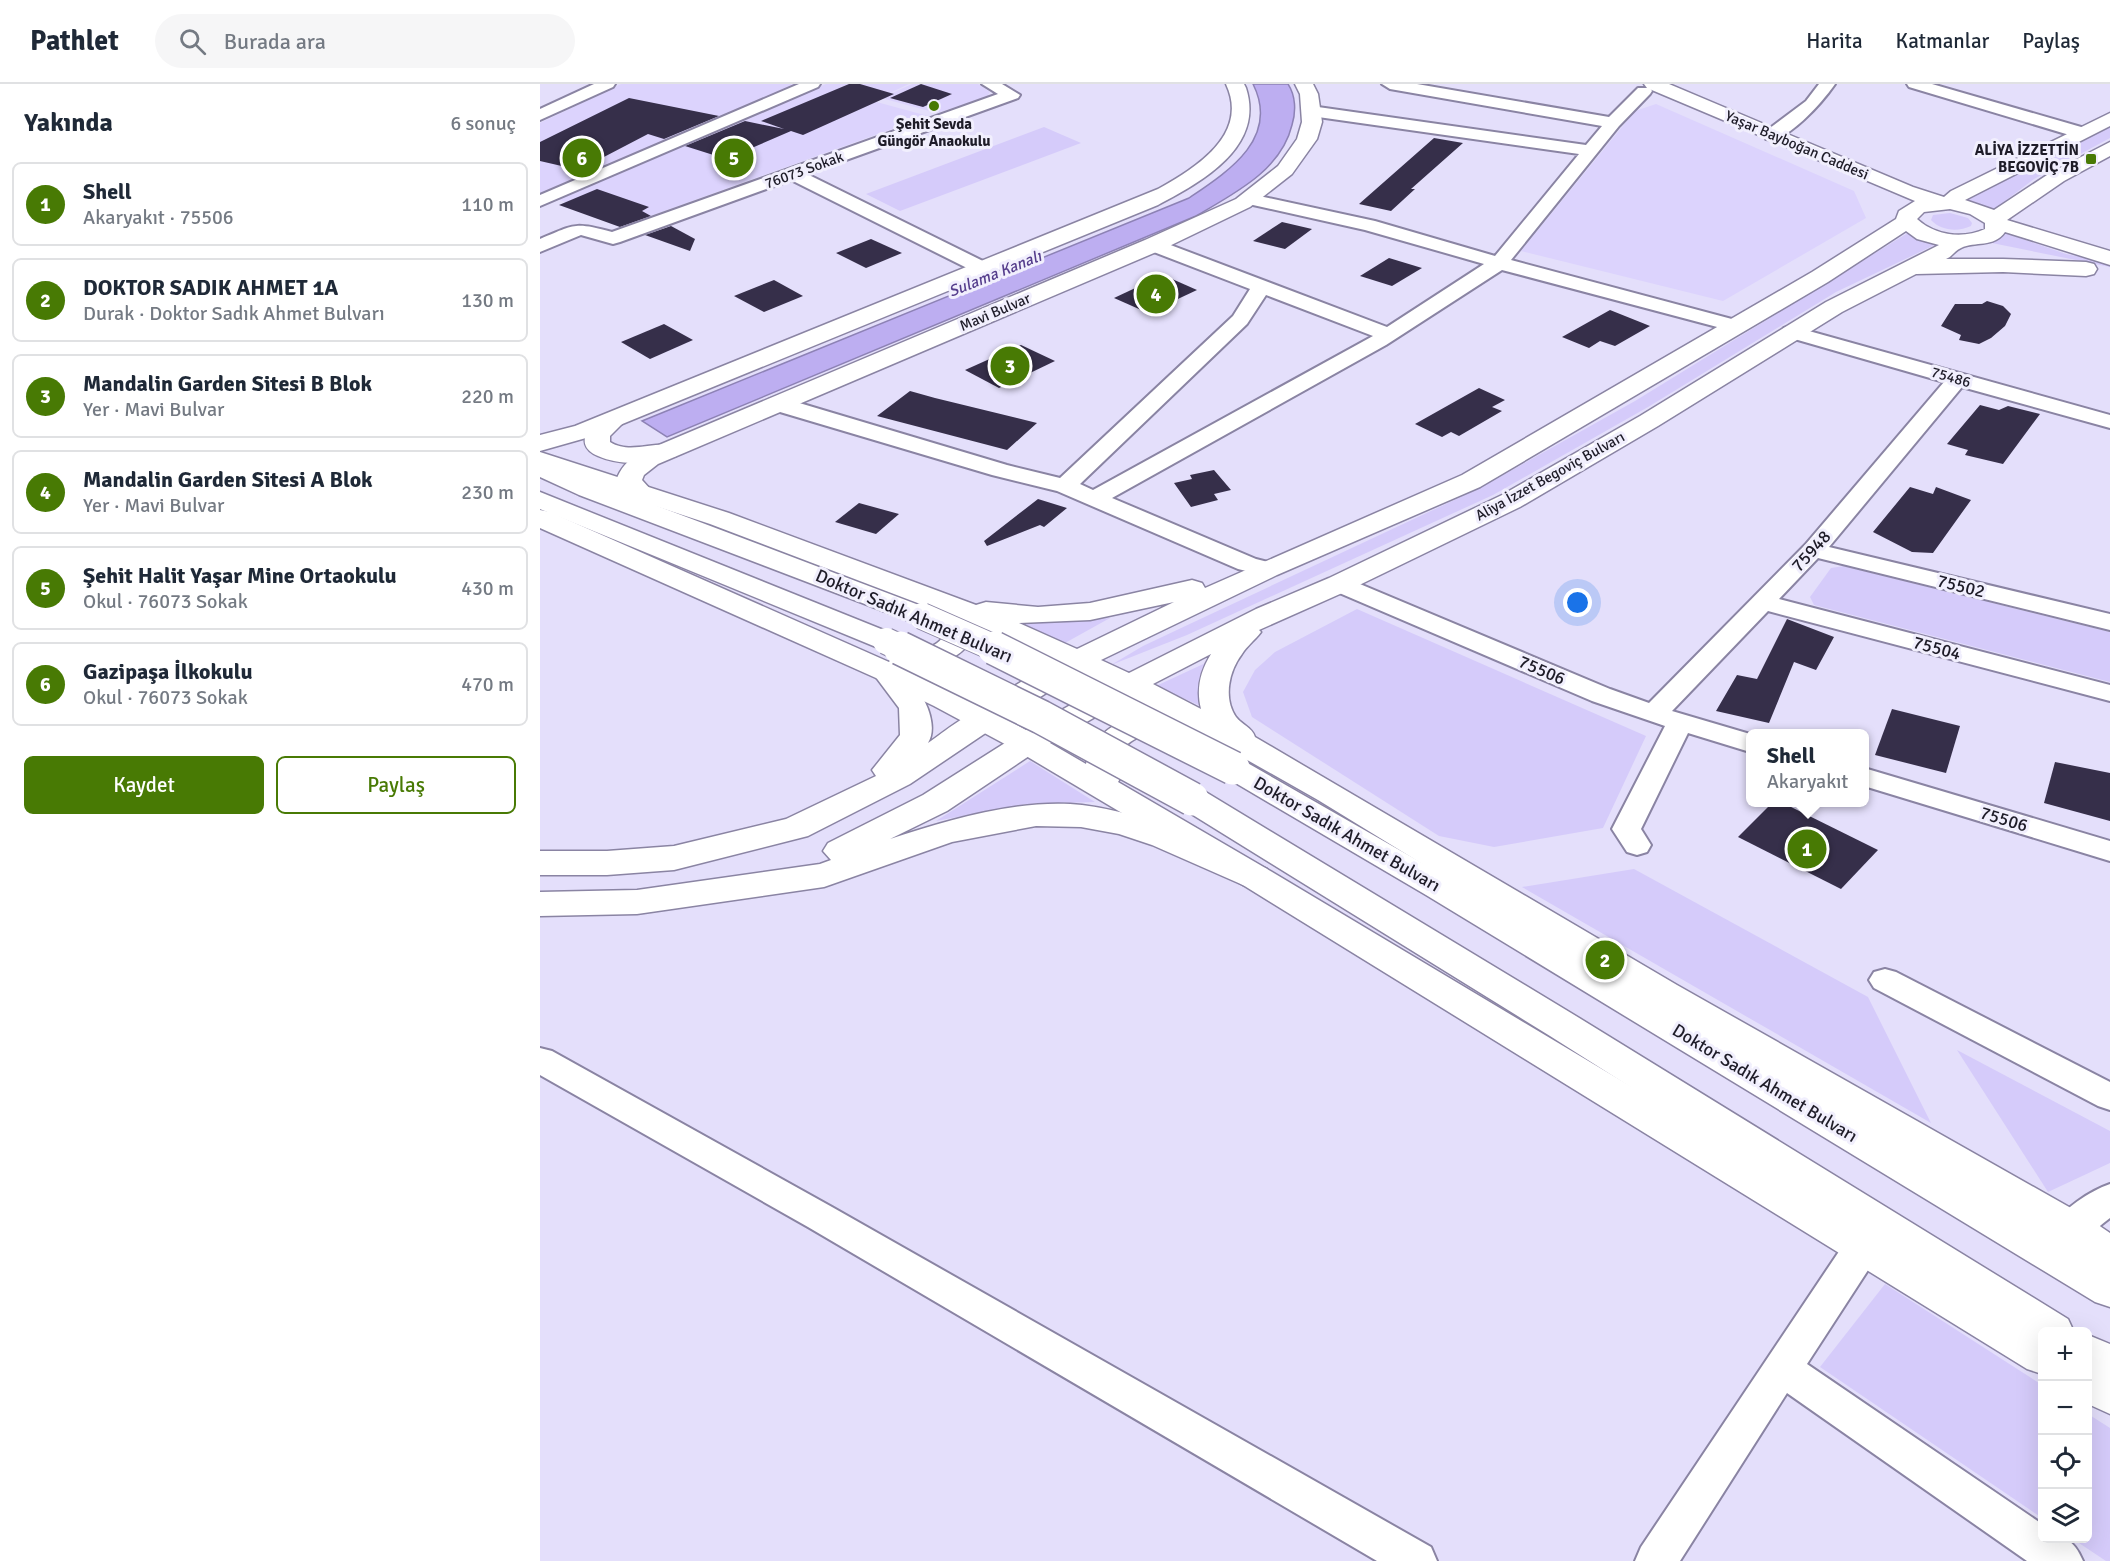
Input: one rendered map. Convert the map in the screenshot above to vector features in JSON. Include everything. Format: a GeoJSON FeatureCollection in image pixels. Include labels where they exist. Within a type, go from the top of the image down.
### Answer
{"type":"FeatureCollection","features":[{"type":"Feature","properties":{"kind":"main road"},"geometry":{"type":"LineString","coordinates":[[540,443],[584,431],[1151,201],[1189,181],[1213,163],[1232,140],[1241,121],[1242,108],[1235,84]]}},
{"type":"Feature","properties":{"kind":"main road","name":"Mavi Bulvar"},"geometry":{"type":"LineString","coordinates":[[638,490],[630,482],[630,474],[640,464],[667,451],[1204,223],[1250,199],[1285,170],[1307,139],[1312,122],[1309,94],[1305,84]]}},
{"type":"Feature","properties":{"kind":"main road","name":"Yaşar Bayboğan Caddesi"},"geometry":{"type":"LineString","coordinates":[[1642,86],[1772,135],[1906,191],[1981,211],[1995,220]]}},
{"type":"Feature","properties":{"kind":"main road","name":"Yaşar Bayboğan Caddesi"},"geometry":{"type":"LineString","coordinates":[[1642,86],[1882,194],[1921,232],[1961,241]]}},
{"type":"Feature","properties":{"kind":"main road"},"geometry":{"type":"LineString","coordinates":[[1946,203],[2110,119]]}},
{"type":"Feature","properties":{"kind":"main road"},"geometry":{"type":"LineString","coordinates":[[1995,220],[2057,177],[2110,148]]}},
{"type":"Feature","properties":{"kind":"main road","name":"Aliya İzzet Begoviç Bulvarı"},"geometry":{"type":"LineString","coordinates":[[540,863],[607,863],[674,858],[796,828],[899,777],[984,719],[1078,660],[1267,569],[1471,482],[1820,277],[1907,218],[1914,207],[1946,203]]}},
{"type":"Feature","properties":{"kind":"main road"},"geometry":{"type":"LineString","coordinates":[[1961,241],[1986,237],[1994,233],[1997,227],[1995,220]]}},
{"type":"Feature","properties":{"kind":"main road"},"geometry":{"type":"LineString","coordinates":[[1995,220],[2110,258]]}},
{"type":"Feature","properties":{"kind":"main road"},"geometry":{"type":"LineString","coordinates":[[1961,241],[2001,252],[2110,273]]}},
{"type":"Feature","properties":{"kind":"main road","name":"Aliya İzzet Begoviç Bulvarı"},"geometry":{"type":"LineString","coordinates":[[672,898],[816,863],[935,802],[1027,743],[1128,685],[1266,615],[1339,584],[1511,501],[1649,421],[1791,332],[1860,292],[1944,252],[1961,241]]}},
{"type":"Feature","properties":{"kind":"main road"},"geometry":{"type":"LineString","coordinates":[[1906,270],[1952,264],[2085,269]]}},
{"type":"Feature","properties":{"kind":"main road"},"geometry":{"type":"LineString","coordinates":[[616,418],[597,434],[597,445],[602,449],[611,453],[632,455],[667,451]]}},
{"type":"Feature","properties":{"kind":"main road"},"geometry":{"type":"LineString","coordinates":[[540,460],[638,490],[1078,660],[1221,731],[1249,761],[1605,960],[2070,1228],[2110,1255]]}},
{"type":"Feature","properties":{"kind":"main road","name":"Doktor Sadık Ahmet Bulvarı"},"geometry":{"type":"LineString","coordinates":[[540,467],[588,489],[934,605],[1024,662],[1249,761],[1438,887],[2110,1289]]}},
{"type":"Feature","properties":{"kind":"main road","name":"Doktor Sadık Ahmet Bulvarı"},"geometry":{"type":"LineString","coordinates":[[540,500],[887,657],[979,684],[1079,735],[1192,799],[1553,1020],[2045,1327]]}},
{"type":"Feature","properties":{"kind":"main road"},"geometry":{"type":"LineString","coordinates":[[540,519],[856,658],[878,663],[916,663],[947,650],[958,638],[962,625],[958,615],[934,605]]}},
{"type":"Feature","properties":{"kind":"main road"},"geometry":{"type":"LineString","coordinates":[[934,605],[998,613],[1068,614],[1154,599],[1267,569]]}},
{"type":"Feature","properties":{"kind":"main road"},"geometry":{"type":"LineString","coordinates":[[1249,761],[1225,725],[1212,697],[1219,662],[1236,640],[1266,615]]}},
{"type":"Feature","properties":{"kind":"main road"},"geometry":{"type":"LineString","coordinates":[[856,658],[887,657],[984,719],[1255,877],[2038,1352]]}},
{"type":"Feature","properties":{"kind":"main road"},"geometry":{"type":"LineString","coordinates":[[866,793],[916,737],[914,707],[887,657]]}},
{"type":"Feature","properties":{"kind":"main road"},"geometry":{"type":"LineString","coordinates":[[1125,800],[1103,775],[1102,765],[1111,743],[1121,734],[1138,725],[1157,720],[1193,722],[1221,731]]}},
{"type":"Feature","properties":{"kind":"main road"},"geometry":{"type":"LineString","coordinates":[[540,904],[585,906],[672,898],[824,874],[946,832],[1036,814],[1081,816],[1123,824],[1164,837],[1255,877]]}},
{"type":"Feature","properties":{"kind":"main road"},"geometry":{"type":"LineString","coordinates":[[2092,1357],[2110,1368]]}},
{"type":"Feature","properties":{"kind":"main road"},"geometry":{"type":"LineString","coordinates":[[2092,1383],[2110,1394]]}},
{"type":"Feature","properties":{"kind":"street"},"geometry":{"type":"LineString","coordinates":[[540,116],[607,84]]}},
{"type":"Feature","properties":{"kind":"street"},"geometry":{"type":"LineString","coordinates":[[540,201],[812,84]]}},
{"type":"Feature","properties":{"kind":"street","name":"76073 Sokak"},"geometry":{"type":"LineString","coordinates":[[550,218],[613,238],[1012,95],[990,84]]}},
{"type":"Feature","properties":{"kind":"street"},"geometry":{"type":"LineString","coordinates":[[1390,84],[1613,123]]}},
{"type":"Feature","properties":{"kind":"street"},"geometry":{"type":"LineString","coordinates":[[1772,135],[1812,104],[1827,84]]}},
{"type":"Feature","properties":{"kind":"street"},"geometry":{"type":"LineString","coordinates":[[1924,85],[2082,133]]}},
{"type":"Feature","properties":{"kind":"street"},"geometry":{"type":"LineString","coordinates":[[1095,498],[1389,335],[1498,263],[1592,151],[1642,86]]}},
{"type":"Feature","properties":{"kind":"street"},"geometry":{"type":"LineString","coordinates":[[1311,111],[1592,151]]}},
{"type":"Feature","properties":{"kind":"street"},"geometry":{"type":"LineString","coordinates":[[793,174],[984,269]]}},
{"type":"Feature","properties":{"kind":"street"},"geometry":{"type":"LineString","coordinates":[[1250,199],[1369,225],[1498,263],[1736,326]]}},
{"type":"Feature","properties":{"kind":"street"},"geometry":{"type":"LineString","coordinates":[[540,246],[580,229]]}},
{"type":"Feature","properties":{"kind":"street"},"geometry":{"type":"LineString","coordinates":[[1153,245],[1389,335]]}},
{"type":"Feature","properties":{"kind":"street"},"geometry":{"type":"LineString","coordinates":[[1065,486],[1240,320],[1261,287]]}},
{"type":"Feature","properties":{"kind":"street","name":"75486"},"geometry":{"type":"LineString","coordinates":[[1791,332],[2110,422]]}},
{"type":"Feature","properties":{"kind":"street","name":"75948"},"geometry":{"type":"LineString","coordinates":[[1637,845],[1626,829],[1667,718],[1763,603],[1813,550],[1958,378]]}},
{"type":"Feature","properties":{"kind":"street"},"geometry":{"type":"LineString","coordinates":[[778,404],[1000,470],[1065,486],[1247,564],[1267,569]]}},
{"type":"Feature","properties":{"kind":"street","name":"75502"},"geometry":{"type":"LineString","coordinates":[[1813,550],[2110,622]]}},
{"type":"Feature","properties":{"kind":"street","name":"75506"},"geometry":{"type":"LineString","coordinates":[[1339,584],[1601,695],[1746,742]]}},
{"type":"Feature","properties":{"kind":"street","name":"75504"},"geometry":{"type":"LineString","coordinates":[[1763,603],[2110,693]]}},
{"type":"Feature","properties":{"kind":"street","name":"75506"},"geometry":{"type":"LineString","coordinates":[[1869,779],[2110,851]]}},
{"type":"Feature","properties":{"kind":"street"},"geometry":{"type":"LineString","coordinates":[[1885,980],[2110,1097]]}},
{"type":"Feature","properties":{"kind":"street"},"geometry":{"type":"LineString","coordinates":[[540,1060],[820,1217],[1416,1561]]}},
{"type":"Feature","properties":{"kind":"street"},"geometry":{"type":"LineString","coordinates":[[2070,1228],[2110,1198]]}},
{"type":"Feature","properties":{"kind":"street"},"geometry":{"type":"LineString","coordinates":[[1656,1561],[1865,1247]]}},
{"type":"Feature","properties":{"kind":"street"},"geometry":{"type":"LineString","coordinates":[[1783,1369],[2062,1561]]}},
{"type":"Feature","properties":{"kind":"shaded area"},"geometry":{"type":"Polygon","coordinates":[[[621,84],[802,84],[540,193],[540,123],[621,84]]]}},
{"type":"Feature","properties":{"kind":"shaded area"},"geometry":{"type":"Polygon","coordinates":[[[826,84],[909,84],[873,101],[928,116],[628,224],[557,199],[826,84]]]}},
{"type":"Feature","properties":{"kind":"shaded area","name":"Şehit Sevda Güngör Anaokulu"},"geometry":{"type":"Polygon","coordinates":[[[912,84],[978,84],[990,92],[987,97],[937,113],[881,98],[912,84]]]}},
{"type":"Feature","properties":{"kind":"shaded area"},"geometry":{"type":"Polygon","coordinates":[[[1253,84],[1288,84],[1293,94],[1295,109],[1286,141],[1278,156],[1254,180],[1196,216],[667,437],[642,421],[1189,198],[1234,164],[1255,137],[1260,121],[1260,103],[1253,84]]]}},
{"type":"Feature","properties":{"kind":"shaded area"},"geometry":{"type":"Polygon","coordinates":[[[1656,104],[1854,191],[1866,218],[1723,301],[1521,251],[1635,111],[1656,104]]]}},
{"type":"Feature","properties":{"kind":"shaded area"},"geometry":{"type":"Polygon","coordinates":[[[1044,127],[1081,143],[900,211],[866,194],[1044,127]]]}},
{"type":"Feature","properties":{"kind":"shaded area"},"geometry":{"type":"Polygon","coordinates":[[[2110,127],[2110,138],[2034,179],[1992,211],[1962,202],[2110,127]]]}},
{"type":"Feature","properties":{"kind":"shaded area"},"geometry":{"type":"Polygon","coordinates":[[[1950,213],[1968,218],[1972,223],[1971,226],[1950,229],[1935,224],[1931,220],[1933,215],[1950,213]]]}},
{"type":"Feature","properties":{"kind":"shaded area"},"geometry":{"type":"Polygon","coordinates":[[[1911,231],[1941,242],[1836,292],[1648,407],[1493,495],[1187,635],[1111,665],[1143,646],[1480,488],[1635,401],[1911,231]]]}},
{"type":"Feature","properties":{"kind":"shaded area"},"geometry":{"type":"Polygon","coordinates":[[[2002,232],[2066,254],[2110,263],[2110,267],[1987,242],[2002,232]]]}},
{"type":"Feature","properties":{"kind":"shaded area"},"geometry":{"type":"Polygon","coordinates":[[[1844,566],[2110,632],[2110,682],[1814,605],[1810,597],[1831,568],[1844,566]]]}},
{"type":"Feature","properties":{"kind":"shaded area"},"geometry":{"type":"Polygon","coordinates":[[[1357,609],[1646,736],[1603,828],[1494,847],[1439,836],[1252,717],[1243,692],[1255,670],[1275,652],[1357,609]]]}},
{"type":"Feature","properties":{"kind":"shaded area"},"geometry":{"type":"Polygon","coordinates":[[[1110,618],[1065,643],[1003,619],[1056,621],[1110,618]]]}},
{"type":"Feature","properties":{"kind":"shaded area"},"geometry":{"type":"Polygon","coordinates":[[[1212,660],[1203,707],[1156,686],[1212,660]]]}},
{"type":"Feature","properties":{"kind":"shaded area"},"geometry":{"type":"Polygon","coordinates":[[[1030,761],[1095,802],[1026,804],[936,821],[1030,761]]]}},
{"type":"Feature","properties":{"kind":"shaded area"},"geometry":{"type":"Polygon","coordinates":[[[1634,869],[1868,997],[1931,1123],[1522,887],[1634,869]]]}},
{"type":"Feature","properties":{"kind":"shaded area"},"geometry":{"type":"Polygon","coordinates":[[[1957,1050],[2110,1131],[2110,1163],[2048,1192],[1957,1050]]]}},
{"type":"Feature","properties":{"kind":"shaded area"},"geometry":{"type":"Polygon","coordinates":[[[1885,1284],[2038,1382],[2038,1515],[1820,1367],[1885,1284]]]}},
{"type":"Feature","properties":{"kind":"shaded area"},"geometry":{"type":"Polygon","coordinates":[[[2092,1417],[2110,1428],[2110,1561],[2106,1561],[2079,1543],[2092,1543],[2092,1417]]]}},
{"type":"Feature","properties":{"kind":"building"},"geometry":{"type":"Polygon","coordinates":[[[849,84],[860,84],[894,94],[803,135],[791,131],[726,159],[685,146],[745,121],[784,129],[761,121],[849,84]]]}},
{"type":"Feature","properties":{"kind":"building"},"geometry":{"type":"Polygon","coordinates":[[[921,84],[952,94],[923,107],[890,98],[921,84]]]}},
{"type":"Feature","properties":{"kind":"building"},"geometry":{"type":"Polygon","coordinates":[[[629,98],[719,116],[664,139],[648,134],[579,170],[540,161],[540,142],[629,98]]]}},
{"type":"Feature","properties":{"kind":"building"},"geometry":{"type":"Polygon","coordinates":[[[1434,138],[1463,143],[1411,189],[1415,189],[1391,211],[1359,204],[1434,138]]]}},
{"type":"Feature","properties":{"kind":"building"},"geometry":{"type":"Polygon","coordinates":[[[597,189],[649,207],[642,211],[651,216],[620,227],[559,205],[597,189]]]}},
{"type":"Feature","properties":{"kind":"building"},"geometry":{"type":"Polygon","coordinates":[[[1282,222],[1312,229],[1285,249],[1253,241],[1282,222]]]}},
{"type":"Feature","properties":{"kind":"building"},"geometry":{"type":"Polygon","coordinates":[[[671,226],[695,239],[690,251],[645,235],[671,226]]]}},
{"type":"Feature","properties":{"kind":"building"},"geometry":{"type":"Polygon","coordinates":[[[871,239],[902,253],[866,268],[836,253],[871,239]]]}},
{"type":"Feature","properties":{"kind":"building"},"geometry":{"type":"Polygon","coordinates":[[[1389,258],[1422,268],[1392,286],[1360,276],[1389,258]]]}},
{"type":"Feature","properties":{"kind":"building"},"geometry":{"type":"Polygon","coordinates":[[[1163,275],[1197,290],[1148,313],[1114,298],[1163,275]]]}},
{"type":"Feature","properties":{"kind":"building"},"geometry":{"type":"Polygon","coordinates":[[[774,280],[803,296],[764,312],[734,296],[774,280]]]}},
{"type":"Feature","properties":{"kind":"building"},"geometry":{"type":"Polygon","coordinates":[[[1987,301],[2003,306],[2011,314],[2005,326],[1991,338],[1979,344],[1959,340],[1961,335],[1941,326],[1955,304],[1982,304],[1987,301]]]}},
{"type":"Feature","properties":{"kind":"building"},"geometry":{"type":"Polygon","coordinates":[[[1610,310],[1650,326],[1615,346],[1600,341],[1589,348],[1562,337],[1610,310]]]}},
{"type":"Feature","properties":{"kind":"building"},"geometry":{"type":"Polygon","coordinates":[[[664,324],[693,340],[650,359],[621,342],[664,324]]]}},
{"type":"Feature","properties":{"kind":"building"},"geometry":{"type":"Polygon","coordinates":[[[1021,345],[1055,361],[999,388],[965,370],[1021,345]]]}},
{"type":"Feature","properties":{"kind":"building"},"geometry":{"type":"Polygon","coordinates":[[[1479,388],[1505,400],[1492,407],[1502,411],[1459,436],[1451,432],[1442,437],[1415,424],[1479,388]]]}},
{"type":"Feature","properties":{"kind":"building"},"geometry":{"type":"Polygon","coordinates":[[[910,391],[1037,423],[1007,450],[877,416],[910,391]]]}},
{"type":"Feature","properties":{"kind":"building"},"geometry":{"type":"Polygon","coordinates":[[[1980,405],[1999,410],[2008,406],[2040,414],[2003,464],[1965,455],[1968,450],[1947,444],[1980,405]]]}},
{"type":"Feature","properties":{"kind":"building"},"geometry":{"type":"Polygon","coordinates":[[[1214,470],[1231,490],[1214,494],[1218,500],[1191,507],[1174,483],[1192,479],[1190,475],[1214,470]]]}},
{"type":"Feature","properties":{"kind":"building"},"geometry":{"type":"Polygon","coordinates":[[[1910,487],[1933,494],[1936,487],[1971,500],[1933,553],[1912,552],[1873,532],[1910,487]]]}},
{"type":"Feature","properties":{"kind":"building"},"geometry":{"type":"Polygon","coordinates":[[[1038,499],[1067,508],[1044,527],[1040,525],[987,546],[984,541],[1038,499]]]}},
{"type":"Feature","properties":{"kind":"building"},"geometry":{"type":"Polygon","coordinates":[[[859,503],[899,514],[876,534],[835,522],[859,503]]]}},
{"type":"Feature","properties":{"kind":"building"},"geometry":{"type":"Polygon","coordinates":[[[1787,619],[1834,637],[1816,670],[1794,662],[1769,723],[1716,711],[1737,675],[1757,679],[1787,619]]]}},
{"type":"Feature","properties":{"kind":"building"},"geometry":{"type":"Polygon","coordinates":[[[1892,709],[1960,726],[1946,773],[1875,755],[1892,709]]]}},
{"type":"Feature","properties":{"kind":"building"},"geometry":{"type":"Polygon","coordinates":[[[2055,762],[2110,773],[2110,821],[2044,803],[2055,762]]]}},
{"type":"Feature","properties":{"kind":"building"},"geometry":{"type":"Polygon","coordinates":[[[1768,807],[1791,807],[1878,850],[1841,889],[1738,837],[1768,807]]]}},
{"type":"Feature","properties":{"kind":"place","name":"Şehit Sevda Güngör Anaokulu"},"geometry":{"type":"Point","coordinates":[934,106]}},
{"type":"Feature","properties":{"kind":"place","name":"Gazipaşa İlkokulu"},"geometry":{"type":"Point","coordinates":[582,158]}},
{"type":"Feature","properties":{"kind":"place","name":"Şehit Halit Yaşar Mine Ortaokulu"},"geometry":{"type":"Point","coordinates":[734,158]}},
{"type":"Feature","properties":{"kind":"place","name":"ALİYA İZZETTİN BEGOVİÇ 7B"},"geometry":{"type":"Point","coordinates":[2091,159]}},
{"type":"Feature","properties":{"kind":"place","name":"Mandalin Garden Sitesi A Blok"},"geometry":{"type":"Point","coordinates":[1156,294]}},
{"type":"Feature","properties":{"kind":"place","name":"Mandalin Garden Sitesi B Blok"},"geometry":{"type":"Point","coordinates":[1010,366]}},
{"type":"Feature","properties":{"kind":"place","name":"Shell"},"geometry":{"type":"Point","coordinates":[1807,849]}},
{"type":"Feature","properties":{"kind":"place","name":"DOKTOR SADIK AHMET 1A"},"geometry":{"type":"Point","coordinates":[1605,960]}},
{"type":"Feature","properties":{"kind":"water label","name":"Sulama Kanalı"},"geometry":{"type":"Point","coordinates":[995,274]}}]}
